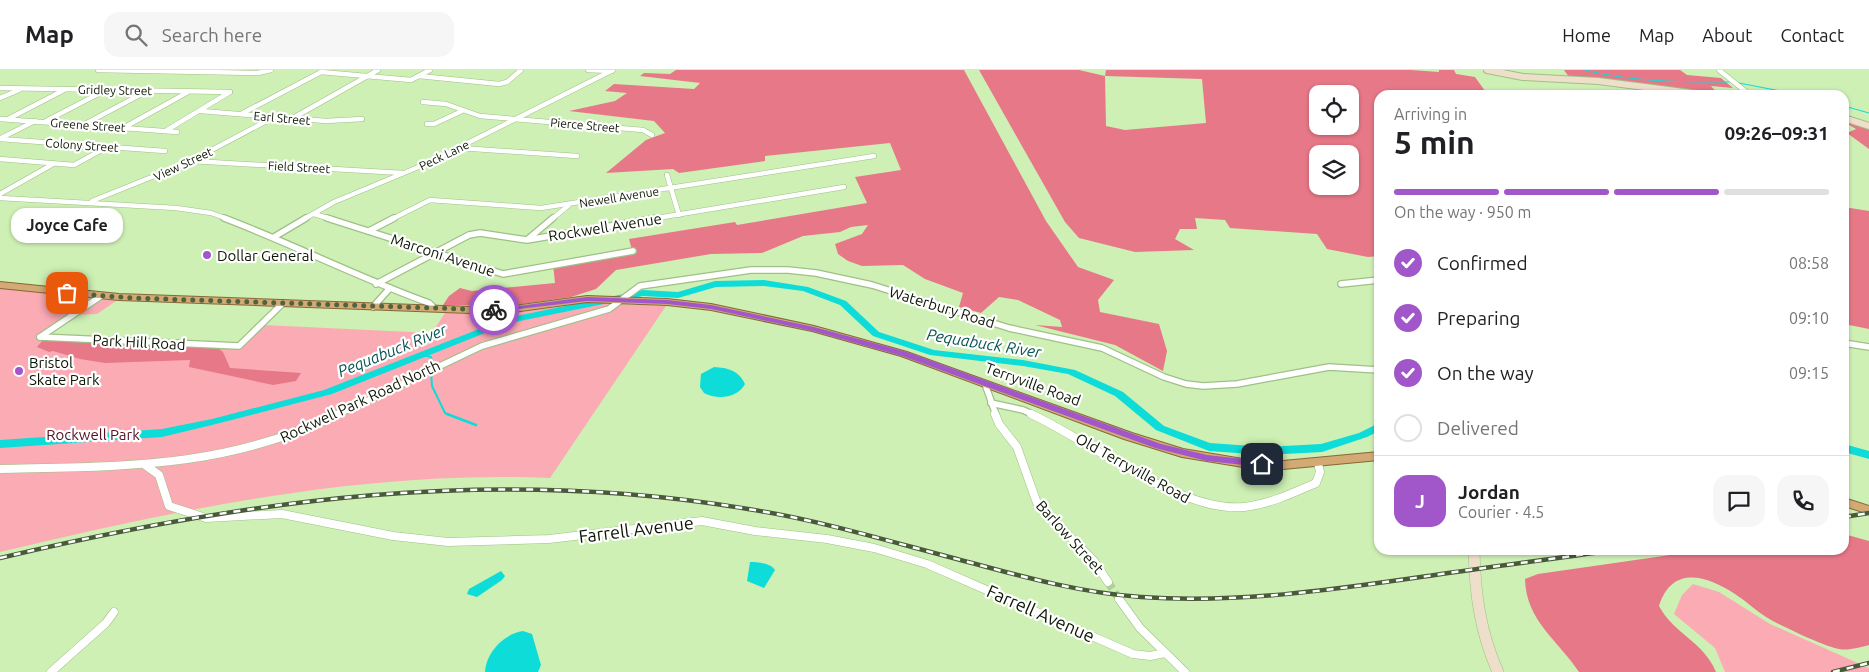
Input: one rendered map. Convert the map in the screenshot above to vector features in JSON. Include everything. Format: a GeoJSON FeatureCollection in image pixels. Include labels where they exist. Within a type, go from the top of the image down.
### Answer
{"type":"FeatureCollection","features":[{"type":"Feature","properties":{"kind":"highway","name":"Terryville Road"},"geometry":{"type":"LineString","coordinates":[[0,285],[102,296],[373,307],[506,310],[587,299],[622,299],[711,307],[814,329],[904,354],[1128,436],[1182,453],[1243,463],[1283,465],[1318,464],[1374,457]]}},
{"type":"Feature","properties":{"kind":"highway"},"geometry":{"type":"LineString","coordinates":[[1849,504],[1869,510]]}},
{"type":"Feature","properties":{"kind":"main road"},"geometry":{"type":"LineString","coordinates":[[1487,70],[1523,77],[1598,82],[1665,90]]}},
{"type":"Feature","properties":{"kind":"main road"},"geometry":{"type":"LineString","coordinates":[[1849,120],[1869,126]]}},
{"type":"Feature","properties":{"kind":"main road"},"geometry":{"type":"LineString","coordinates":[[1474,555],[1475,598],[1478,617],[1482,636],[1498,672]]}},
{"type":"Feature","properties":{"kind":"street"},"geometry":{"type":"LineString","coordinates":[[98,70],[264,73],[271,70]]}},
{"type":"Feature","properties":{"kind":"street"},"geometry":{"type":"LineString","coordinates":[[291,118],[378,70]]}},
{"type":"Feature","properties":{"kind":"street"},"geometry":{"type":"LineString","coordinates":[[240,114],[323,71],[412,80],[430,70]]}},
{"type":"Feature","properties":{"kind":"street"},"geometry":{"type":"LineString","coordinates":[[419,76],[499,84],[507,82],[521,70]]}},
{"type":"Feature","properties":{"kind":"street"},"geometry":{"type":"LineString","coordinates":[[588,70],[612,71]]}},
{"type":"Feature","properties":{"kind":"street"},"geometry":{"type":"LineString","coordinates":[[1719,70],[1744,90]]}},
{"type":"Feature","properties":{"kind":"street","name":"Peck Lane"},"geometry":{"type":"LineString","coordinates":[[274,238],[356,192],[405,173],[459,148],[612,71]]}},
{"type":"Feature","properties":{"kind":"street","name":"Gridley Street"},"geometry":{"type":"LineString","coordinates":[[0,88],[230,92],[201,111]]}},
{"type":"Feature","properties":{"kind":"street"},"geometry":{"type":"LineString","coordinates":[[0,98],[22,89]]}},
{"type":"Feature","properties":{"kind":"street"},"geometry":{"type":"LineString","coordinates":[[7,119],[64,89]]}},
{"type":"Feature","properties":{"kind":"street"},"geometry":{"type":"LineString","coordinates":[[45,122],[106,90]]}},
{"type":"Feature","properties":{"kind":"street"},"geometry":{"type":"LineString","coordinates":[[84,124],[147,91]]}},
{"type":"Feature","properties":{"kind":"street"},"geometry":{"type":"LineString","coordinates":[[124,128],[189,92]]}},
{"type":"Feature","properties":{"kind":"street","name":"Pierce Street"},"geometry":{"type":"LineString","coordinates":[[422,102],[446,104],[480,116],[643,130],[652,135]]}},
{"type":"Feature","properties":{"kind":"street"},"geometry":{"type":"LineString","coordinates":[[166,131],[201,111]]}},
{"type":"Feature","properties":{"kind":"street","name":"Earl Street"},"geometry":{"type":"LineString","coordinates":[[201,111],[343,122],[362,119]]}},
{"type":"Feature","properties":{"kind":"street"},"geometry":{"type":"LineString","coordinates":[[428,124],[434,124],[462,111]]}},
{"type":"Feature","properties":{"kind":"street","name":"View Street"},"geometry":{"type":"LineString","coordinates":[[89,203],[192,161],[274,117]]}},
{"type":"Feature","properties":{"kind":"street","name":"Greene Street"},"geometry":{"type":"LineString","coordinates":[[0,119],[177,132]]}},
{"type":"Feature","properties":{"kind":"street"},"geometry":{"type":"LineString","coordinates":[[0,139],[35,121]]}},
{"type":"Feature","properties":{"kind":"street","name":"Colony Street"},"geometry":{"type":"LineString","coordinates":[[0,139],[165,151]]}},
{"type":"Feature","properties":{"kind":"street"},"geometry":{"type":"LineString","coordinates":[[0,159],[74,165],[106,147]]}},
{"type":"Feature","properties":{"kind":"street"},"geometry":{"type":"LineString","coordinates":[[459,148],[577,156]]}},
{"type":"Feature","properties":{"kind":"street","name":"Newell Avenue"},"geometry":{"type":"LineString","coordinates":[[369,231],[430,200],[522,208],[569,205],[874,156]]}},
{"type":"Feature","properties":{"kind":"street","name":"Field Street"},"geometry":{"type":"LineString","coordinates":[[192,161],[405,173]]}},
{"type":"Feature","properties":{"kind":"street"},"geometry":{"type":"LineString","coordinates":[[0,196],[54,164]]}},
{"type":"Feature","properties":{"kind":"street"},"geometry":{"type":"LineString","coordinates":[[667,176],[679,215]]}},
{"type":"Feature","properties":{"kind":"street","name":"Rockwell Avenue"},"geometry":{"type":"LineString","coordinates":[[376,284],[475,234],[527,240],[844,187]]}},
{"type":"Feature","properties":{"kind":"street"},"geometry":{"type":"LineString","coordinates":[[0,196],[211,213],[274,238],[376,284],[429,303],[434,308]]}},
{"type":"Feature","properties":{"kind":"street"},"geometry":{"type":"LineString","coordinates":[[527,240],[569,205]]}},
{"type":"Feature","properties":{"kind":"street","name":"Marconi Avenue"},"geometry":{"type":"LineString","coordinates":[[314,214],[434,254],[503,274],[633,251]]}},
{"type":"Feature","properties":{"kind":"street","name":"Waterbury Road"},"geometry":{"type":"LineString","coordinates":[[622,299],[640,286],[761,270],[788,270],[849,280],[893,291],[1010,328],[1101,348],[1123,355],[1168,379],[1185,384],[1204,386],[1238,385],[1324,367],[1374,370]]}},
{"type":"Feature","properties":{"kind":"street"},"geometry":{"type":"LineString","coordinates":[[1341,284],[1374,281]]}},
{"type":"Feature","properties":{"kind":"street"},"geometry":{"type":"LineString","coordinates":[[373,307],[390,288]]}},
{"type":"Feature","properties":{"kind":"street","name":"Park Hill Road"},"geometry":{"type":"LineString","coordinates":[[102,296],[40,337],[239,346],[282,303]]}},
{"type":"Feature","properties":{"kind":"street","name":"Rockwell Park Road North"},"geometry":{"type":"LineString","coordinates":[[0,470],[145,465],[206,458],[250,448],[293,435],[466,352],[544,325],[609,309],[622,299]]}},
{"type":"Feature","properties":{"kind":"street"},"geometry":{"type":"LineString","coordinates":[[1849,344],[1869,347]]}},
{"type":"Feature","properties":{"kind":"street","name":"Barlow Street"},"geometry":{"type":"LineString","coordinates":[[985,384],[999,424],[1017,447],[1026,467],[1032,494],[1037,503],[1094,561],[1108,582]]}},
{"type":"Feature","properties":{"kind":"street","name":"Old Terryville Road"},"geometry":{"type":"LineString","coordinates":[[991,403],[1023,410],[1193,502],[1223,508],[1254,506],[1316,483],[1320,472],[1318,464]]}},
{"type":"Feature","properties":{"kind":"street","name":"Farrell Avenue"},"geometry":{"type":"LineString","coordinates":[[145,465],[159,475],[169,506],[206,518],[282,514],[393,536],[467,543],[549,539],[702,521],[852,543],[928,564],[1133,654],[1146,656],[1166,653]]}},
{"type":"Feature","properties":{"kind":"street"},"geometry":{"type":"LineString","coordinates":[[1119,599],[1140,628],[1185,672]]}},
{"type":"Feature","properties":{"kind":"street"},"geometry":{"type":"LineString","coordinates":[[51,672],[60,661],[106,622],[114,612]]}},
{"type":"Feature","properties":{"kind":"green space","name":"Rockwell Park"},"geometry":{"type":"Polygon","coordinates":[[[0,287],[119,299],[97,314],[77,315],[42,340],[243,346],[263,325],[432,333],[445,313],[510,313],[592,303],[666,306],[550,478],[480,477],[411,480],[273,496],[136,521],[0,552],[0,287]]]}},
{"type":"Feature","properties":{"kind":"green space"},"geometry":{"type":"Polygon","coordinates":[[[1693,584],[1719,592],[1770,624],[1869,668],[1869,672],[1725,672],[1715,648],[1674,614],[1682,595],[1693,584]]]}},
{"type":"Feature","properties":{"kind":"shaded area"},"geometry":{"type":"Polygon","coordinates":[[[676,70],[964,70],[1046,221],[1078,267],[1114,280],[1098,300],[1100,312],[1159,324],[1167,351],[1163,371],[1115,345],[1035,325],[1062,327],[1060,320],[1018,300],[999,297],[981,313],[959,307],[963,293],[925,279],[903,265],[862,266],[848,261],[838,254],[835,244],[862,234],[868,225],[851,227],[840,232],[803,236],[762,253],[711,254],[616,270],[596,289],[571,297],[509,306],[443,305],[449,296],[460,288],[472,291],[555,283],[553,264],[632,250],[629,239],[735,222],[737,225],[867,203],[855,177],[901,170],[890,143],[765,156],[765,161],[679,173],[673,169],[606,173],[646,140],[665,133],[654,121],[569,111],[615,101],[627,93],[605,91],[614,84],[694,89],[700,83],[640,76],[644,73],[670,74],[676,70]]]}},
{"type":"Feature","properties":{"kind":"shaded area"},"geometry":{"type":"Polygon","coordinates":[[[979,70],[1079,70],[1105,76],[1106,70],[1411,70],[1439,72],[1439,70],[1454,70],[1456,74],[1475,77],[1484,90],[1374,90],[1374,256],[1327,249],[1317,234],[1230,228],[1225,220],[1195,218],[1197,229],[1180,229],[1175,239],[1194,250],[1135,252],[1079,238],[1065,222],[979,70]],[[1105,76],[1106,126],[1125,130],[1206,123],[1202,79],[1105,76]]]}},
{"type":"Feature","properties":{"kind":"shaded area"},"geometry":{"type":"Polygon","coordinates":[[[1564,70],[1680,70],[1687,75],[1721,78],[1733,88],[1711,86],[1714,90],[1683,90],[1569,77],[1564,70]]]}},
{"type":"Feature","properties":{"kind":"shaded area"},"geometry":{"type":"Polygon","coordinates":[[[1849,121],[1869,127],[1869,149],[1849,134],[1849,132],[1856,129],[1849,125],[1849,121]]]}},
{"type":"Feature","properties":{"kind":"shaded area"},"geometry":{"type":"Polygon","coordinates":[[[1849,208],[1869,211],[1869,329],[1849,325],[1849,208]]]}},
{"type":"Feature","properties":{"kind":"shaded area"},"geometry":{"type":"Polygon","coordinates":[[[43,340],[215,346],[223,352],[230,368],[301,373],[296,381],[273,385],[189,367],[190,360],[105,363],[80,359],[53,351],[49,352],[37,347],[43,340]]]}},
{"type":"Feature","properties":{"kind":"shaded area"},"geometry":{"type":"Polygon","coordinates":[[[1849,535],[1869,541],[1869,645],[1846,650],[1813,640],[1766,617],[1724,587],[1702,579],[1691,578],[1681,579],[1672,584],[1659,606],[1665,616],[1704,653],[1716,672],[1579,672],[1544,629],[1531,607],[1525,579],[1538,574],[1670,555],[1849,555],[1849,535]]]}},
{"type":"Feature","properties":{"kind":"water"},"geometry":{"type":"Polygon","coordinates":[[[714,367],[724,368],[736,373],[745,384],[742,389],[732,395],[721,397],[704,393],[700,387],[701,374],[714,367]]]}},
{"type":"Feature","properties":{"kind":"water"},"geometry":{"type":"Polygon","coordinates":[[[750,562],[767,564],[775,570],[764,588],[747,581],[750,562]]]}},
{"type":"Feature","properties":{"kind":"water"},"geometry":{"type":"Polygon","coordinates":[[[501,571],[505,576],[502,580],[477,597],[467,594],[469,589],[501,571]]]}},
{"type":"Feature","properties":{"kind":"water"},"geometry":{"type":"Polygon","coordinates":[[[523,631],[532,634],[541,665],[538,672],[485,672],[492,651],[497,645],[509,636],[523,631]]]}},
{"type":"Feature","properties":{"kind":"waterway"},"geometry":{"type":"LineString","coordinates":[[1585,70],[1639,79],[1729,82]]}},
{"type":"Feature","properties":{"kind":"waterway"},"geometry":{"type":"LineString","coordinates":[[1739,83],[1775,90]]}},
{"type":"Feature","properties":{"kind":"waterway"},"geometry":{"type":"LineString","coordinates":[[1849,107],[1869,113]]}},
{"type":"Feature","properties":{"kind":"waterway","name":"Pequabuck River"},"geometry":{"type":"LineString","coordinates":[[0,444],[162,433],[328,392],[507,321],[643,293],[678,295],[715,284],[764,283],[805,289],[843,303],[876,334],[933,353],[1023,363],[1071,372],[1119,394],[1160,428],[1209,447],[1265,451],[1322,448],[1363,435],[1374,429]]}},
{"type":"Feature","properties":{"kind":"waterway"},"geometry":{"type":"LineString","coordinates":[[423,355],[431,357],[433,365]]}},
{"type":"Feature","properties":{"kind":"waterway"},"geometry":{"type":"LineString","coordinates":[[431,372],[432,386],[445,413],[450,415]]}},
{"type":"Feature","properties":{"kind":"waterway"},"geometry":{"type":"LineString","coordinates":[[447,414],[476,425]]}},
{"type":"Feature","properties":{"kind":"waterway","name":"Pequabuck River"},"geometry":{"type":"LineString","coordinates":[[1849,449],[1869,455]]}},
{"type":"Feature","properties":{"kind":"tunnel"},"geometry":{"type":"LineString","coordinates":[[1108,582],[1119,599]]}},
{"type":"Feature","properties":{"kind":"railway"},"geometry":{"type":"LineString","coordinates":[[0,558],[186,519],[279,505],[372,495],[465,490],[558,490],[653,496],[748,509],[833,526],[1055,584],[1141,597],[1178,599],[1289,594],[1578,555]]}},
{"type":"Feature","properties":{"kind":"railway"},"geometry":{"type":"LineString","coordinates":[[1849,516],[1869,513]]}},
{"type":"Feature","properties":{"kind":"railway"},"geometry":{"type":"LineString","coordinates":[[1833,672],[1869,663]]}},
{"type":"Feature","properties":{"kind":"way so far"},"geometry":{"type":"LineString","coordinates":[[67,293],[133,298],[494,310]]}},
{"type":"Feature","properties":{"kind":"place","name":"Dollar General"},"geometry":{"type":"Point","coordinates":[207,255]}},
{"type":"Feature","properties":{"kind":"place","name":"Joyce Cafe"},"geometry":{"type":"Point","coordinates":[67,293]}},
{"type":"Feature","properties":{"kind":"place","name":"Bristol Skate Park"},"geometry":{"type":"Point","coordinates":[19,371]}},
{"type":"Feature","properties":{"kind":"route"},"geometry":{"type":"LineString","coordinates":[[494,310],[587,299],[667,302],[711,307],[814,329],[904,354],[1128,436],[1182,453],[1243,463],[1262,464]]}}]}
